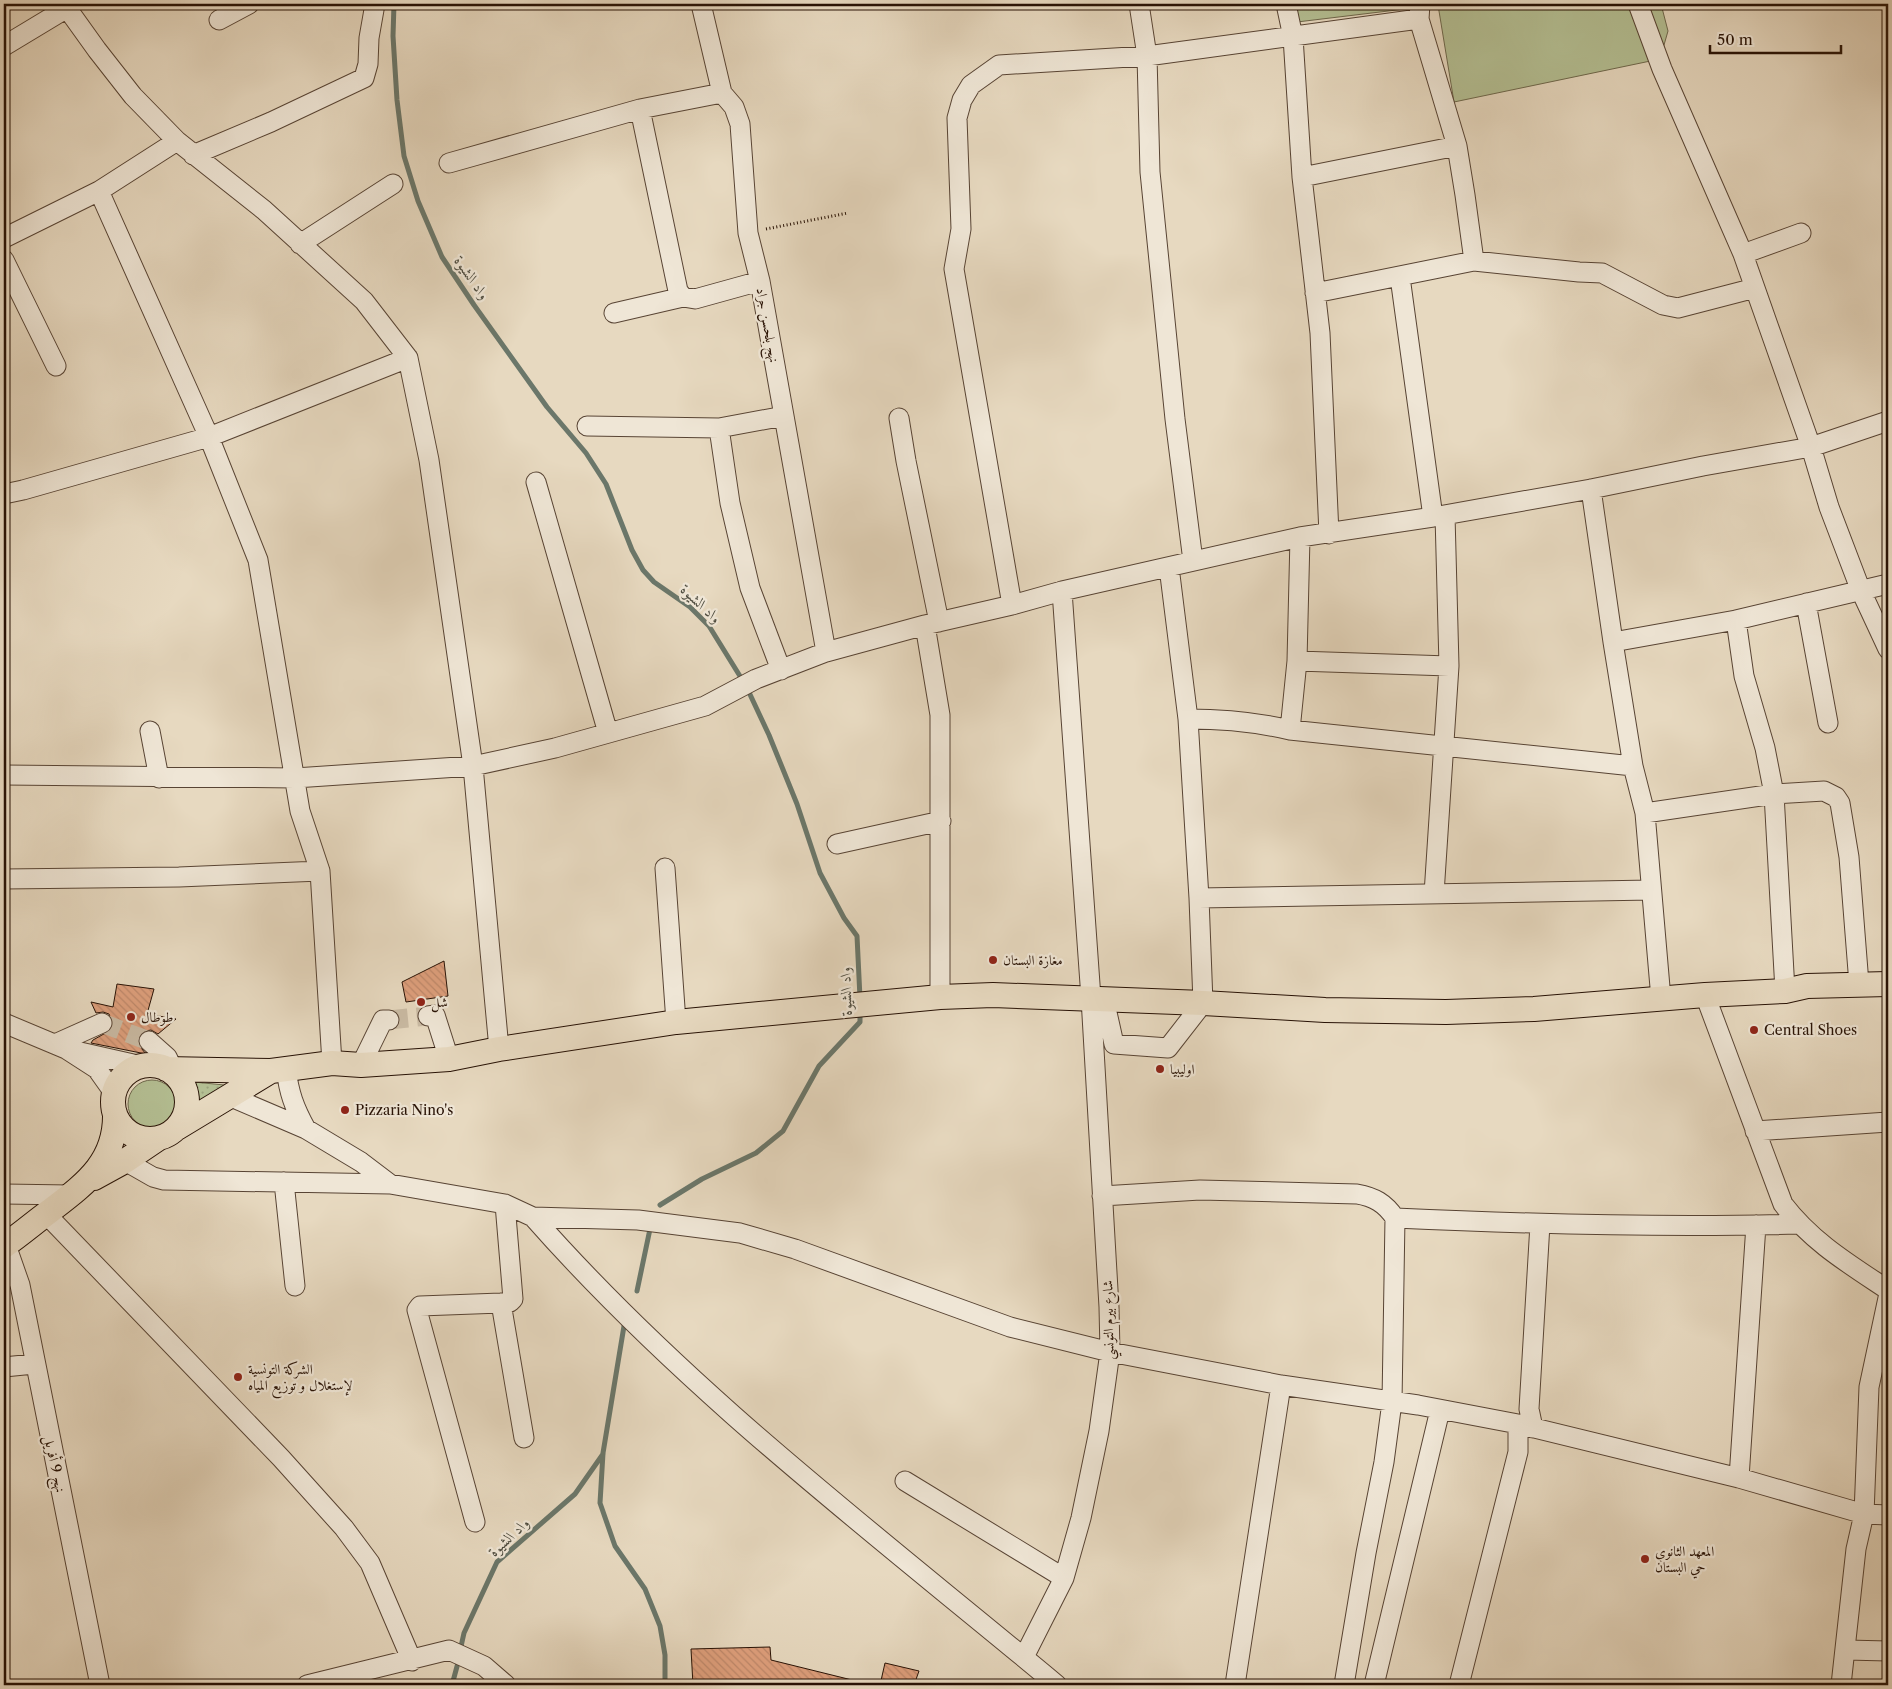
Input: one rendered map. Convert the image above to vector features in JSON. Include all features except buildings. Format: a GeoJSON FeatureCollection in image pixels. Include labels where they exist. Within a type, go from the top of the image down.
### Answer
{"type":"FeatureCollection","features":[{"type":"Feature","properties":{"kind":"main road"},"geometry":{"type":"LineString","coordinates":[[79,1188],[104,1160],[111,1144],[115,1131],[114,1104],[122,1078],[128,1072],[142,1066],[170,1069],[279,1070],[332,1063],[362,1065],[449,1059],[499,1049],[676,1022],[940,997],[993,995],[1097,998],[1325,1010],[1446,1012],[1534,1009],[1705,995],[1785,991],[1807,986],[1888,984]]}},
{"type":"Feature","properties":{"kind":"main road"},"geometry":{"type":"LineString","coordinates":[[114,1104],[120,1124],[137,1137],[148,1139],[168,1133],[185,1113],[186,1096],[183,1084],[170,1069]]}},
{"type":"Feature","properties":{"kind":"main road"},"geometry":{"type":"LineString","coordinates":[[5,1245],[79,1188],[229,1096],[279,1070]]}},
{"type":"Feature","properties":{"kind":"street"},"geometry":{"type":"LineString","coordinates":[[218,20],[249,4]]}},
{"type":"Feature","properties":{"kind":"street"},"geometry":{"type":"LineString","coordinates":[[193,155],[271,122],[364,78],[368,64],[369,38],[375,4]]}},
{"type":"Feature","properties":{"kind":"street","name":"نهج بلحسن جراد"},"geometry":{"type":"LineString","coordinates":[[701,4],[722,93],[734,107],[740,124],[748,233],[760,281],[826,652]]}},
{"type":"Feature","properties":{"kind":"street"},"geometry":{"type":"LineString","coordinates":[[1139,4],[1146,56],[1150,172],[1175,419],[1193,561]]}},
{"type":"Feature","properties":{"kind":"street"},"geometry":{"type":"LineString","coordinates":[[1286,4],[1293,37],[1302,177],[1320,333],[1329,534]]}},
{"type":"Feature","properties":{"kind":"street"},"geometry":{"type":"LineString","coordinates":[[1638,4],[1662,69],[1743,254],[1811,447],[1829,508],[1861,591],[1888,650]]}},
{"type":"Feature","properties":{"kind":"street"},"geometry":{"type":"LineString","coordinates":[[4,46],[66,6],[133,96],[177,142],[264,210],[364,301],[408,358],[429,460],[473,766],[499,1049]]}},
{"type":"Feature","properties":{"kind":"street"},"geometry":{"type":"LineString","coordinates":[[1012,606],[954,269],[961,229],[957,118],[962,100],[971,86],[999,65],[1146,56],[1293,37],[1420,11],[1457,146],[1474,261]]}},
{"type":"Feature","properties":{"kind":"street"},"geometry":{"type":"LineString","coordinates":[[449,163],[640,109],[722,93]]}},
{"type":"Feature","properties":{"kind":"street"},"geometry":{"type":"LineString","coordinates":[[640,109],[678,291],[683,297]]}},
{"type":"Feature","properties":{"kind":"street"},"geometry":{"type":"LineString","coordinates":[[4,238],[99,191],[177,142]]}},
{"type":"Feature","properties":{"kind":"street"},"geometry":{"type":"LineString","coordinates":[[1302,177],[1457,146]]}},
{"type":"Feature","properties":{"kind":"street"},"geometry":{"type":"LineString","coordinates":[[300,244],[393,184]]}},
{"type":"Feature","properties":{"kind":"street"},"geometry":{"type":"LineString","coordinates":[[99,191],[209,437],[258,560],[300,811],[320,871],[332,1063]]}},
{"type":"Feature","properties":{"kind":"street"},"geometry":{"type":"LineString","coordinates":[[1743,254],[1801,233]]}},
{"type":"Feature","properties":{"kind":"street"},"geometry":{"type":"LineString","coordinates":[[4,260],[56,366]]}},
{"type":"Feature","properties":{"kind":"street"},"geometry":{"type":"LineString","coordinates":[[1315,293],[1474,261],[1602,273],[1663,305],[1678,308],[1755,288]]}},
{"type":"Feature","properties":{"kind":"street"},"geometry":{"type":"LineString","coordinates":[[1400,277],[1439,516],[1449,666],[1434,894]]}},
{"type":"Feature","properties":{"kind":"street"},"geometry":{"type":"LineString","coordinates":[[614,313],[683,297],[695,298],[760,281]]}},
{"type":"Feature","properties":{"kind":"street"},"geometry":{"type":"LineString","coordinates":[[4,494],[33,488],[209,437],[408,358]]}},
{"type":"Feature","properties":{"kind":"street"},"geometry":{"type":"LineString","coordinates":[[587,426],[719,428],[784,416]]}},
{"type":"Feature","properties":{"kind":"street"},"geometry":{"type":"LineString","coordinates":[[899,418],[932,623],[940,715],[940,997]]}},
{"type":"Feature","properties":{"kind":"street"},"geometry":{"type":"LineString","coordinates":[[4,775],[295,778],[473,766],[515,758],[705,706],[756,679],[826,652],[932,623],[1012,606],[1062,591],[1300,538],[1592,489],[1703,466],[1811,447],[1888,421]]}},
{"type":"Feature","properties":{"kind":"street"},"geometry":{"type":"LineString","coordinates":[[719,428],[730,504],[750,588],[781,670]]}},
{"type":"Feature","properties":{"kind":"street"},"geometry":{"type":"LineString","coordinates":[[536,482],[608,733]]}},
{"type":"Feature","properties":{"kind":"street"},"geometry":{"type":"LineString","coordinates":[[1592,489],[1613,642],[1633,766],[1645,813],[1661,999]]}},
{"type":"Feature","properties":{"kind":"street"},"geometry":{"type":"LineString","coordinates":[[1290,730],[1297,661],[1300,538]]}},
{"type":"Feature","properties":{"kind":"street"},"geometry":{"type":"LineString","coordinates":[[1062,591],[1097,998],[1114,1044],[1168,1048],[1203,1003],[1199,898],[1188,719],[1169,567]]}},
{"type":"Feature","properties":{"kind":"street"},"geometry":{"type":"LineString","coordinates":[[1613,642],[1736,620],[1888,584]]}},
{"type":"Feature","properties":{"kind":"street"},"geometry":{"type":"LineString","coordinates":[[1806,603],[1828,722]]}},
{"type":"Feature","properties":{"kind":"street"},"geometry":{"type":"LineString","coordinates":[[1736,620],[1744,676],[1765,748],[1774,794],[1785,991]]}},
{"type":"Feature","properties":{"kind":"street"},"geometry":{"type":"LineString","coordinates":[[1297,661],[1449,666]]}},
{"type":"Feature","properties":{"kind":"street"},"geometry":{"type":"LineString","coordinates":[[1188,719],[1225,719],[1256,722],[1290,730],[1633,766]]}},
{"type":"Feature","properties":{"kind":"street"},"geometry":{"type":"LineString","coordinates":[[150,731],[159,778]]}},
{"type":"Feature","properties":{"kind":"street"},"geometry":{"type":"LineString","coordinates":[[1645,813],[1774,794],[1824,791],[1836,797],[1840,803],[1849,856],[1859,984]]}},
{"type":"Feature","properties":{"kind":"street"},"geometry":{"type":"LineString","coordinates":[[837,844],[940,821]]}},
{"type":"Feature","properties":{"kind":"street"},"geometry":{"type":"LineString","coordinates":[[665,868],[676,1022]]}},
{"type":"Feature","properties":{"kind":"street"},"geometry":{"type":"LineString","coordinates":[[4,879],[169,877],[320,871]]}},
{"type":"Feature","properties":{"kind":"street"},"geometry":{"type":"LineString","coordinates":[[1199,898],[1651,890]]}},
{"type":"Feature","properties":{"kind":"street"},"geometry":{"type":"LineString","coordinates":[[1705,995],[1783,1204],[1798,1224],[1821,1244],[1888,1290]]}},
{"type":"Feature","properties":{"kind":"street","name":"شارع بيرم التونسي"},"geometry":{"type":"LineString","coordinates":[[1024,1657],[1064,1578],[1083,1508],[1099,1431],[1110,1352],[1102,1196],[1097,998]]}},
{"type":"Feature","properties":{"kind":"street"},"geometry":{"type":"LineString","coordinates":[[428,1016],[435,1015],[449,1059]]}},
{"type":"Feature","properties":{"kind":"street"},"geometry":{"type":"LineString","coordinates":[[362,1065],[383,1020],[389,1020]]}},
{"type":"Feature","properties":{"kind":"street"},"geometry":{"type":"LineString","coordinates":[[4,1023],[61,1046],[142,1066]]}},
{"type":"Feature","properties":{"kind":"street"},"geometry":{"type":"LineString","coordinates":[[61,1046],[102,1023]]}},
{"type":"Feature","properties":{"kind":"street"},"geometry":{"type":"LineString","coordinates":[[149,1041],[167,1057],[170,1069]]}},
{"type":"Feature","properties":{"kind":"street"},"geometry":{"type":"LineString","coordinates":[[61,1046],[97,1069],[114,1104]]}},
{"type":"Feature","properties":{"kind":"street"},"geometry":{"type":"LineString","coordinates":[[279,1070],[295,1110],[306,1129]]}},
{"type":"Feature","properties":{"kind":"street"},"geometry":{"type":"LineString","coordinates":[[229,1096],[306,1129],[361,1162],[390,1184]]}},
{"type":"Feature","properties":{"kind":"street"},"geometry":{"type":"LineString","coordinates":[[1755,1131],[1888,1122]]}},
{"type":"Feature","properties":{"kind":"street"},"geometry":{"type":"LineString","coordinates":[[125,1161],[153,1177],[164,1180],[390,1184],[505,1204],[533,1217],[588,1277],[709,1394],[871,1534],[1058,1685]]}},
{"type":"Feature","properties":{"kind":"street"},"geometry":{"type":"LineString","coordinates":[[284,1182],[295,1286]]}},
{"type":"Feature","properties":{"kind":"street"},"geometry":{"type":"LineString","coordinates":[[4,1194],[79,1188]]}},
{"type":"Feature","properties":{"kind":"street"},"geometry":{"type":"LineString","coordinates":[[1102,1196],[1200,1190],[1357,1194],[1377,1199],[1389,1208],[1395,1218],[1392,1402],[1384,1462],[1366,1553],[1344,1685]]}},
{"type":"Feature","properties":{"kind":"street"},"geometry":{"type":"LineString","coordinates":[[475,1522],[417,1310],[420,1306],[510,1302],[514,1296],[505,1204]]}},
{"type":"Feature","properties":{"kind":"street"},"geometry":{"type":"LineString","coordinates":[[46,1214],[281,1458],[344,1528],[370,1564],[412,1661]]}},
{"type":"Feature","properties":{"kind":"street"},"geometry":{"type":"LineString","coordinates":[[533,1217],[638,1220],[740,1233],[795,1250],[1010,1327],[1110,1352],[1150,1358],[1280,1385],[1440,1410],[1525,1426],[1739,1478],[1864,1514],[1888,1516]]}},
{"type":"Feature","properties":{"kind":"street"},"geometry":{"type":"LineString","coordinates":[[1395,1218],[1540,1224],[1798,1224]]}},
{"type":"Feature","properties":{"kind":"street"},"geometry":{"type":"LineString","coordinates":[[1460,1685],[1529,1409],[1540,1224]]}},
{"type":"Feature","properties":{"kind":"street"},"geometry":{"type":"LineString","coordinates":[[1739,1478],[1756,1225]]}},
{"type":"Feature","properties":{"kind":"street","name":"نهج 9 أفريل"},"geometry":{"type":"LineString","coordinates":[[5,1245],[20,1285],[34,1364],[100,1685]]}},
{"type":"Feature","properties":{"kind":"street"},"geometry":{"type":"LineString","coordinates":[[1841,1685],[1856,1549],[1864,1514],[1869,1387],[1888,1298]]}},
{"type":"Feature","properties":{"kind":"street"},"geometry":{"type":"LineString","coordinates":[[501,1303],[524,1438]]}},
{"type":"Feature","properties":{"kind":"street"},"geometry":{"type":"LineString","coordinates":[[4,1367],[34,1364]]}},
{"type":"Feature","properties":{"kind":"street"},"geometry":{"type":"LineString","coordinates":[[1235,1685],[1280,1385]]}},
{"type":"Feature","properties":{"kind":"street"},"geometry":{"type":"LineString","coordinates":[[1374,1685],[1440,1410]]}},
{"type":"Feature","properties":{"kind":"street"},"geometry":{"type":"LineString","coordinates":[[905,1480],[1064,1578]]}},
{"type":"Feature","properties":{"kind":"street"},"geometry":{"type":"LineString","coordinates":[[308,1685],[412,1661],[449,1650],[484,1666],[506,1685]]}},
{"type":"Feature","properties":{"kind":"street"},"geometry":{"type":"LineString","coordinates":[[1846,1650],[1888,1651]]}},
{"type":"Feature","properties":{"kind":"path"},"geometry":{"type":"LineString","coordinates":[[748,233],[848,213]]}},
{"type":"Feature","properties":{"kind":"green space"},"geometry":{"type":"Polygon","coordinates":[[[1295,4],[1661,4],[1668,31],[1660,59],[1454,102],[1438,5],[1297,22],[1295,4]]]}},
{"type":"Feature","properties":{"kind":"green space"},"geometry":{"type":"Polygon","coordinates":[[[152,1080],[161,1082],[169,1087],[174,1095],[176,1104],[174,1113],[169,1121],[161,1126],[152,1128],[143,1126],[135,1121],[130,1113],[128,1104],[130,1095],[135,1087],[143,1082],[152,1080]]]}},
{"type":"Feature","properties":{"kind":"green space"},"geometry":{"type":"Polygon","coordinates":[[[183,1081],[235,1086],[190,1114],[183,1081]]]}},
{"type":"Feature","properties":{"kind":"waterway","name":"واد الشيوة"},"geometry":{"type":"LineString","coordinates":[[394,4],[393,36],[397,100],[404,156],[418,201],[442,257],[547,407],[586,453],[606,484],[632,550],[643,570],[654,582],[690,607],[709,626],[743,681]]}},
{"type":"Feature","properties":{"kind":"waterway","name":"واد الشيوة"},"geometry":{"type":"LineString","coordinates":[[747,688],[769,735],[797,804],[820,873],[844,918],[857,936],[860,998]]}},
{"type":"Feature","properties":{"kind":"waterway","name":"واد الشيوة"},"geometry":{"type":"LineString","coordinates":[[660,1205],[702,1179],[756,1153],[783,1131],[819,1066],[860,1022],[860,1011]]}},
{"type":"Feature","properties":{"kind":"waterway","name":"واد الشيوة"},"geometry":{"type":"LineString","coordinates":[[637,1291],[650,1229]]}},
{"type":"Feature","properties":{"kind":"waterway","name":"واد الشيوة"},"geometry":{"type":"LineString","coordinates":[[625,1320],[603,1453],[600,1503],[615,1546],[645,1589],[660,1626],[665,1655],[665,1685]]}},
{"type":"Feature","properties":{"kind":"waterway","name":"واد الشيوة"},"geometry":{"type":"LineString","coordinates":[[460,1651],[464,1633],[497,1562],[575,1494],[603,1454]]}},
{"type":"Feature","properties":{"kind":"waterway","name":"واد الشيوة"},"geometry":{"type":"LineString","coordinates":[[452,1685],[459,1659]]}},
{"type":"Feature","properties":{"kind":"tunnel"},"geometry":{"type":"LineString","coordinates":[[389,1020],[428,1016]]}},
{"type":"Feature","properties":{"kind":"tunnel"},"geometry":{"type":"LineString","coordinates":[[102,1023],[149,1041]]}},
{"type":"Feature","properties":{"kind":"place","name":"مغازة البستان"},"geometry":{"type":"Point","coordinates":[993,960]}},
{"type":"Feature","properties":{"kind":"place","name":"شل"},"geometry":{"type":"Point","coordinates":[421,1002]}},
{"type":"Feature","properties":{"kind":"place","name":"طوطال"},"geometry":{"type":"Point","coordinates":[131,1017]}},
{"type":"Feature","properties":{"kind":"place","name":"Central Shoes"},"geometry":{"type":"Point","coordinates":[1754,1030]}},
{"type":"Feature","properties":{"kind":"place","name":"اوليبيا"},"geometry":{"type":"Point","coordinates":[1160,1069]}},
{"type":"Feature","properties":{"kind":"place","name":"Pizzaria Nino's"},"geometry":{"type":"Point","coordinates":[345,1110]}},
{"type":"Feature","properties":{"kind":"place","name":"الشركة التونسية لإستغلال و توزيع المياه"},"geometry":{"type":"Point","coordinates":[238,1377]}},
{"type":"Feature","properties":{"kind":"place","name":"المعهد الثانوي حي البستان"},"geometry":{"type":"Point","coordinates":[1645,1559]}}]}
